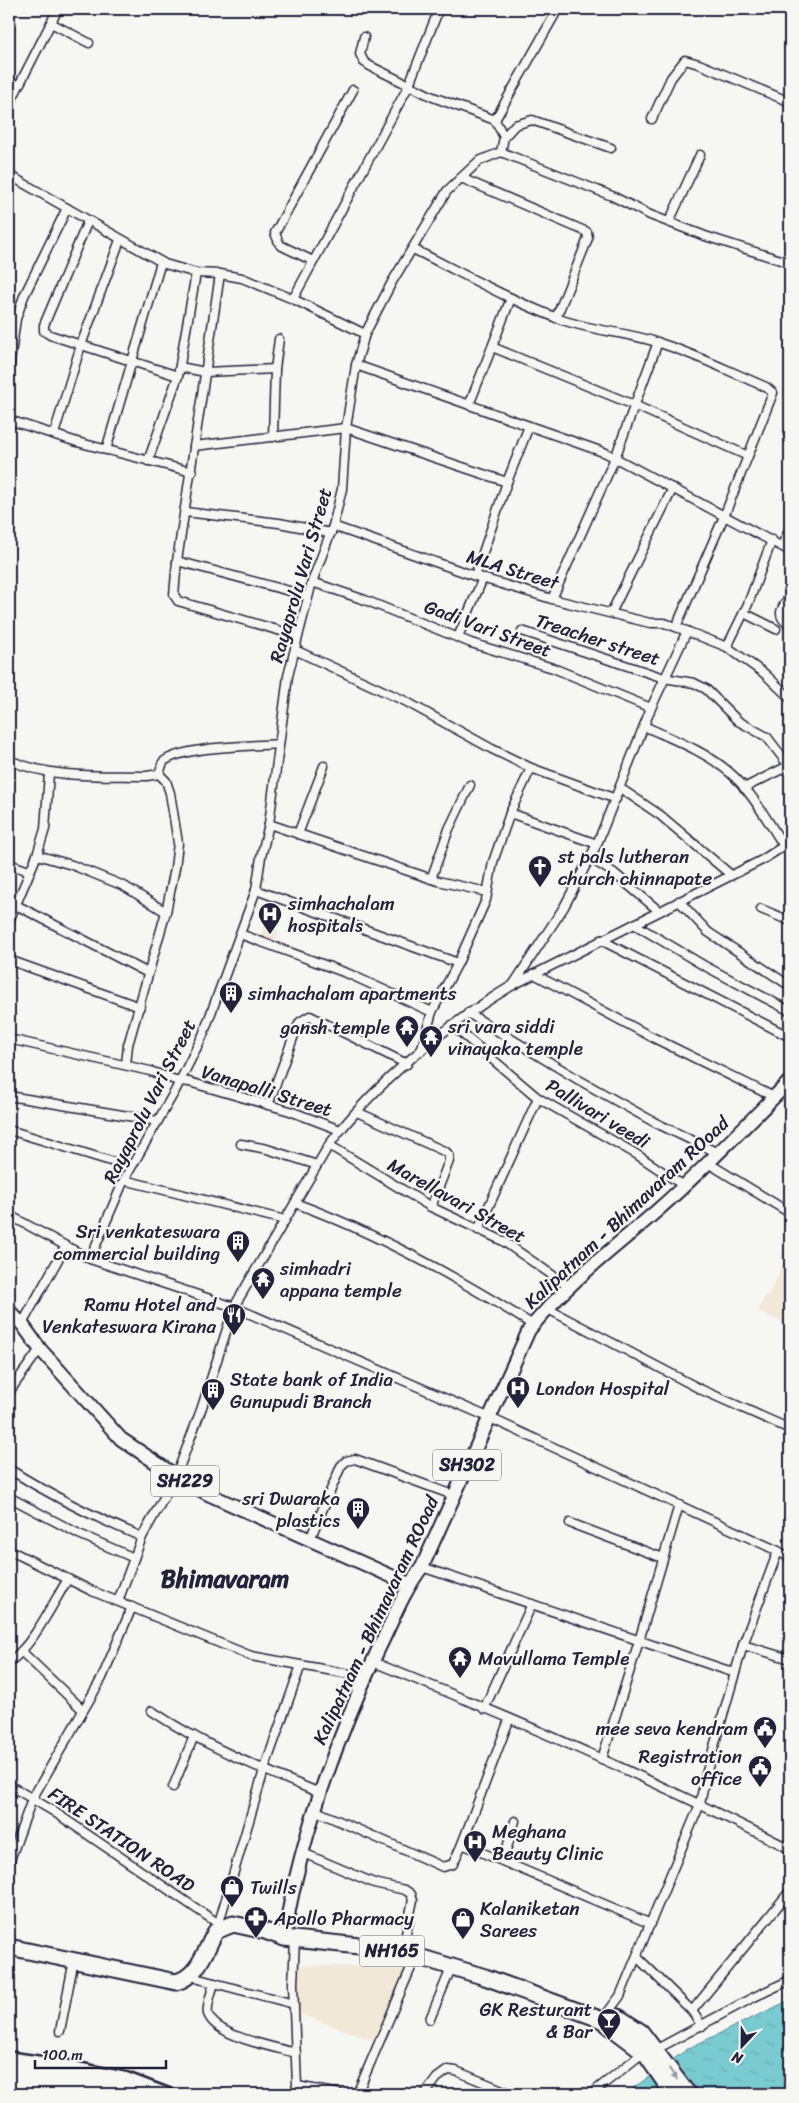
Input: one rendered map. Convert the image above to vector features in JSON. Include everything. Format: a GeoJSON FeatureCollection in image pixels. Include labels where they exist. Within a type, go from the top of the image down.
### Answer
{"type":"FeatureCollection","features":[{"type":"Feature","properties":{"kind":"highway","name":"NH165"},"geometry":{"type":"LineString","coordinates":[[218,1920],[255,1921],[288,1936],[358,1939],[419,1949],[455,1959],[586,2010]]}},
{"type":"Feature","properties":{"kind":"highway"},"geometry":{"type":"LineString","coordinates":[[197,1968],[208,1930],[218,1920]]}},
{"type":"Feature","properties":{"kind":"highway","name":"NH165"},"geometry":{"type":"LineString","coordinates":[[9,1947],[176,1982],[186,1979],[197,1968],[216,1931],[233,1924],[288,1936],[370,1947],[416,1956],[586,2010],[641,2032],[673,2094]]}},
{"type":"Feature","properties":{"kind":"highway","name":"NH165"},"geometry":{"type":"LineString","coordinates":[[652,2054],[688,2094]]}},
{"type":"Feature","properties":{"kind":"main road","name":"Kalipatnam - Bhimavaram ROoad"},"geometry":{"type":"LineString","coordinates":[[288,1936],[303,1853],[327,1768],[409,1584],[422,1566],[488,1417],[533,1325],[546,1308],[568,1286],[616,1248],[684,1186],[790,1081]]}},
{"type":"Feature","properties":{"kind":"main road","name":"SH229"},"geometry":{"type":"LineString","coordinates":[[9,1311],[22,1324],[40,1349],[121,1440],[176,1476],[208,1494],[409,1584]]}},
{"type":"Feature","properties":{"kind":"street"},"geometry":{"type":"LineString","coordinates":[[9,105],[58,9]]}},
{"type":"Feature","properties":{"kind":"street"},"geometry":{"type":"LineString","coordinates":[[293,299],[408,86],[439,9]]}},
{"type":"Feature","properties":{"kind":"street"},"geometry":{"type":"LineString","coordinates":[[495,120],[558,9]]}},
{"type":"Feature","properties":{"kind":"street"},"geometry":{"type":"LineString","coordinates":[[51,23],[89,43]]}},
{"type":"Feature","properties":{"kind":"street"},"geometry":{"type":"LineString","coordinates":[[364,37],[360,54],[364,62],[408,86],[495,120],[504,137]]}},
{"type":"Feature","properties":{"kind":"street"},"geometry":{"type":"LineString","coordinates":[[652,119],[670,78],[685,60],[790,102]]}},
{"type":"Feature","properties":{"kind":"street"},"geometry":{"type":"LineString","coordinates":[[313,261],[280,245],[275,233],[353,90]]}},
{"type":"Feature","properties":{"kind":"street"},"geometry":{"type":"LineString","coordinates":[[611,148],[532,120],[515,126],[504,137],[501,152],[570,178],[650,215],[705,236],[790,263]]}},
{"type":"Feature","properties":{"kind":"street","name":"Rayaprolu Vari Street"},"geometry":{"type":"LineString","coordinates":[[90,1259],[130,1167],[158,1121],[203,1035],[256,890],[269,824],[288,676],[312,582],[332,530],[342,490],[346,428],[356,365],[365,334],[392,282],[447,191],[479,161],[501,152]]}},
{"type":"Feature","properties":{"kind":"street"},"geometry":{"type":"LineString","coordinates":[[669,222],[700,155]]}},
{"type":"Feature","properties":{"kind":"street"},"geometry":{"type":"LineString","coordinates":[[9,175],[161,262],[196,272],[242,278],[293,299],[365,334]]}},
{"type":"Feature","properties":{"kind":"street"},"geometry":{"type":"LineString","coordinates":[[460,178],[587,232],[588,238],[556,318]]}},
{"type":"Feature","properties":{"kind":"street"},"geometry":{"type":"LineString","coordinates":[[9,369],[16,319],[24,296],[67,208]]}},
{"type":"Feature","properties":{"kind":"street"},"geometry":{"type":"LineString","coordinates":[[88,221],[44,325],[44,331],[50,335],[178,376]]}},
{"type":"Feature","properties":{"kind":"street"},"geometry":{"type":"LineString","coordinates":[[54,434],[81,345],[120,240]]}},
{"type":"Feature","properties":{"kind":"street"},"geometry":{"type":"LineString","coordinates":[[413,248],[556,318],[587,328],[618,332],[658,342],[771,390],[773,393],[725,514],[676,627]]}},
{"type":"Feature","properties":{"kind":"street"},"geometry":{"type":"LineString","coordinates":[[106,450],[161,262]]}},
{"type":"Feature","properties":{"kind":"street"},"geometry":{"type":"LineString","coordinates":[[148,461],[178,376],[196,272]]}},
{"type":"Feature","properties":{"kind":"street"},"geometry":{"type":"LineString","coordinates":[[220,274],[194,446],[192,472],[177,561],[174,595],[178,601],[298,636]]}},
{"type":"Feature","properties":{"kind":"street"},"geometry":{"type":"LineString","coordinates":[[469,405],[512,298]]}},
{"type":"Feature","properties":{"kind":"street"},"geometry":{"type":"LineString","coordinates":[[273,437],[274,370],[279,339]]}},
{"type":"Feature","properties":{"kind":"street"},"geometry":{"type":"LineString","coordinates":[[552,599],[615,458],[658,342]]}},
{"type":"Feature","properties":{"kind":"street"},"geometry":{"type":"LineString","coordinates":[[492,347],[634,405],[748,456]]}},
{"type":"Feature","properties":{"kind":"street"},"geometry":{"type":"LineString","coordinates":[[356,365],[615,458],[725,514],[790,550]]}},
{"type":"Feature","properties":{"kind":"street"},"geometry":{"type":"LineString","coordinates":[[180,367],[205,372],[274,370]]}},
{"type":"Feature","properties":{"kind":"street"},"geometry":{"type":"LineString","coordinates":[[9,420],[106,450],[192,472]]}},
{"type":"Feature","properties":{"kind":"street"},"geometry":{"type":"LineString","coordinates":[[458,637],[479,577],[507,482],[529,426]]}},
{"type":"Feature","properties":{"kind":"street"},"geometry":{"type":"LineString","coordinates":[[194,446],[346,428],[507,482]]}},
{"type":"Feature","properties":{"kind":"street"},"geometry":{"type":"LineString","coordinates":[[611,613],[673,488]]}},
{"type":"Feature","properties":{"kind":"street","name":"MLA Street"},"geometry":{"type":"LineString","coordinates":[[185,512],[332,530],[552,599],[676,627],[727,647],[765,674],[790,698]]}},
{"type":"Feature","properties":{"kind":"street"},"geometry":{"type":"LineString","coordinates":[[782,545],[790,529]]}},
{"type":"Feature","properties":{"kind":"street"},"geometry":{"type":"LineString","coordinates":[[727,647],[744,613],[772,540]]}},
{"type":"Feature","properties":{"kind":"street"},"geometry":{"type":"LineString","coordinates":[[177,561],[308,596]]}},
{"type":"Feature","properties":{"kind":"street","name":"Gadi Vari Street"},"geometry":{"type":"LineString","coordinates":[[312,582],[366,600],[458,637],[553,668],[651,708]]}},
{"type":"Feature","properties":{"kind":"street"},"geometry":{"type":"LineString","coordinates":[[790,596],[782,607],[780,614],[782,620],[790,626]]}},
{"type":"Feature","properties":{"kind":"street"},"geometry":{"type":"LineString","coordinates":[[744,613],[776,629]]}},
{"type":"Feature","properties":{"kind":"street","name":"Treacher street"},"geometry":{"type":"LineString","coordinates":[[522,631],[664,678],[694,683],[706,689],[738,721],[767,737],[790,765]]}},
{"type":"Feature","properties":{"kind":"street"},"geometry":{"type":"LineString","coordinates":[[513,984],[564,907],[598,844],[651,708],[687,631]]}},
{"type":"Feature","properties":{"kind":"street"},"geometry":{"type":"LineString","coordinates":[[295,650],[405,701],[492,750],[531,768],[616,799]]}},
{"type":"Feature","properties":{"kind":"street"},"geometry":{"type":"LineString","coordinates":[[118,1601],[142,1537],[176,1476],[201,1410],[234,1307],[328,1146],[340,1130],[421,1051],[468,1013],[513,984],[731,875],[787,844],[744,788],[729,772],[703,754],[644,726]]}},
{"type":"Feature","properties":{"kind":"street"},"geometry":{"type":"LineString","coordinates":[[159,774],[163,762],[172,756],[203,750],[279,744]]}},
{"type":"Feature","properties":{"kind":"street"},"geometry":{"type":"LineString","coordinates":[[9,760],[27,768],[49,773],[147,776],[159,774]]}},
{"type":"Feature","properties":{"kind":"street"},"geometry":{"type":"LineString","coordinates":[[744,788],[790,765]]}},
{"type":"Feature","properties":{"kind":"street"},"geometry":{"type":"LineString","coordinates":[[298,834],[324,766]]}},
{"type":"Feature","properties":{"kind":"street"},"geometry":{"type":"LineString","coordinates":[[421,1051],[432,1012],[458,963],[478,918],[487,892],[493,862],[510,813],[531,768]]}},
{"type":"Feature","properties":{"kind":"street"},"geometry":{"type":"LineString","coordinates":[[9,921],[37,855],[45,829],[49,773]]}},
{"type":"Feature","properties":{"kind":"street"},"geometry":{"type":"LineString","coordinates":[[9,1039],[126,1065],[128,1044],[166,912],[178,844],[170,793],[166,781],[159,774]]}},
{"type":"Feature","properties":{"kind":"street"},"geometry":{"type":"LineString","coordinates":[[431,879],[449,829],[470,785]]}},
{"type":"Feature","properties":{"kind":"street"},"geometry":{"type":"LineString","coordinates":[[620,788],[660,815],[731,875]]}},
{"type":"Feature","properties":{"kind":"street"},"geometry":{"type":"LineString","coordinates":[[510,813],[598,844]]}},
{"type":"Feature","properties":{"kind":"street"},"geometry":{"type":"LineString","coordinates":[[269,824],[431,879],[487,892]]}},
{"type":"Feature","properties":{"kind":"street"},"geometry":{"type":"LineString","coordinates":[[37,855],[72,865],[124,886],[166,912]]}},
{"type":"Feature","properties":{"kind":"street"},"geometry":{"type":"LineString","coordinates":[[590,858],[614,873],[659,911]]}},
{"type":"Feature","properties":{"kind":"street"},"geometry":{"type":"LineString","coordinates":[[9,864],[29,871]]}},
{"type":"Feature","properties":{"kind":"street"},"geometry":{"type":"LineString","coordinates":[[256,890],[458,963]]}},
{"type":"Feature","properties":{"kind":"street"},"geometry":{"type":"LineString","coordinates":[[679,901],[708,932],[790,986]]}},
{"type":"Feature","properties":{"kind":"street"},"geometry":{"type":"LineString","coordinates":[[16,905],[148,972]]}},
{"type":"Feature","properties":{"kind":"street"},"geometry":{"type":"LineString","coordinates":[[761,909],[790,921]]}},
{"type":"Feature","properties":{"kind":"street"},"geometry":{"type":"LineString","coordinates":[[634,924],[703,965],[790,1011]]}},
{"type":"Feature","properties":{"kind":"street"},"geometry":{"type":"LineString","coordinates":[[240,934],[349,974],[432,1012]]}},
{"type":"Feature","properties":{"kind":"street"},"geometry":{"type":"LineString","coordinates":[[601,940],[790,1038]]}},
{"type":"Feature","properties":{"kind":"street"},"geometry":{"type":"LineString","coordinates":[[9,960],[140,1007]]}},
{"type":"Feature","properties":{"kind":"street"},"geometry":{"type":"LineString","coordinates":[[534,974],[650,1036],[774,1097]]}},
{"type":"Feature","properties":{"kind":"street"},"geometry":{"type":"LineString","coordinates":[[468,1013],[579,1080],[654,1122],[718,1153]]}},
{"type":"Feature","properties":{"kind":"street"},"geometry":{"type":"LineString","coordinates":[[268,1105],[296,1030],[300,1022],[310,1016],[407,1064]]}},
{"type":"Feature","properties":{"kind":"street","name":"Pallivari veedi"},"geometry":{"type":"LineString","coordinates":[[452,1025],[538,1098],[636,1154],[684,1186]]}},
{"type":"Feature","properties":{"kind":"street","name":"Vanapalli Street"},"geometry":{"type":"LineString","coordinates":[[126,1065],[150,1071],[178,1082],[189,1082],[268,1105],[340,1130]]}},
{"type":"Feature","properties":{"kind":"street"},"geometry":{"type":"LineString","coordinates":[[9,1096],[158,1121]]}},
{"type":"Feature","properties":{"kind":"street"},"geometry":{"type":"LineString","coordinates":[[478,1230],[538,1098]]}},
{"type":"Feature","properties":{"kind":"street"},"geometry":{"type":"LineString","coordinates":[[357,1112],[449,1155],[449,1161],[431,1207]]}},
{"type":"Feature","properties":{"kind":"street"},"geometry":{"type":"LineString","coordinates":[[9,1130],[130,1167]]}},
{"type":"Feature","properties":{"kind":"street"},"geometry":{"type":"LineString","coordinates":[[242,1144],[267,1149],[317,1165]]}},
{"type":"Feature","properties":{"kind":"street","name":"Marellavari Street"},"geometry":{"type":"LineString","coordinates":[[328,1146],[431,1207],[503,1241],[568,1286]]}},
{"type":"Feature","properties":{"kind":"street"},"geometry":{"type":"LineString","coordinates":[[708,1163],[790,1213]]}},
{"type":"Feature","properties":{"kind":"street"},"geometry":{"type":"LineString","coordinates":[[124,1180],[285,1220]]}},
{"type":"Feature","properties":{"kind":"street"},"geometry":{"type":"LineString","coordinates":[[295,1203],[347,1223],[415,1256],[476,1288],[533,1325]]}},
{"type":"Feature","properties":{"kind":"street"},"geometry":{"type":"LineString","coordinates":[[9,1216],[90,1259],[234,1307],[488,1417],[789,1557],[790,1548]]}},
{"type":"Feature","properties":{"kind":"street"},"geometry":{"type":"LineString","coordinates":[[22,1324],[65,1247]]}},
{"type":"Feature","properties":{"kind":"street"},"geometry":{"type":"LineString","coordinates":[[546,1308],[702,1390],[790,1429]]}},
{"type":"Feature","properties":{"kind":"street"},"geometry":{"type":"LineString","coordinates":[[9,1392],[40,1349]]}},
{"type":"Feature","properties":{"kind":"street"},"geometry":{"type":"LineString","coordinates":[[310,1539],[340,1466],[346,1461],[355,1458],[454,1495]]}},
{"type":"Feature","properties":{"kind":"street"},"geometry":{"type":"LineString","coordinates":[[9,1470],[46,1493],[87,1514],[142,1537]]}},
{"type":"Feature","properties":{"kind":"street"},"geometry":{"type":"LineString","coordinates":[[9,1497],[79,1534],[134,1558]]}},
{"type":"Feature","properties":{"kind":"street"},"geometry":{"type":"LineString","coordinates":[[602,1759],[679,1505]]}},
{"type":"Feature","properties":{"kind":"street"},"geometry":{"type":"LineString","coordinates":[[570,1523],[663,1558]]}},
{"type":"Feature","properties":{"kind":"street"},"geometry":{"type":"LineString","coordinates":[[9,1550],[118,1601],[251,1656],[366,1677]]}},
{"type":"Feature","properties":{"kind":"street"},"geometry":{"type":"LineString","coordinates":[[614,2020],[620,1996],[700,1804],[704,1778],[743,1645],[778,1551]]}},
{"type":"Feature","properties":{"kind":"street"},"geometry":{"type":"LineString","coordinates":[[422,1566],[735,1673]]}},
{"type":"Feature","properties":{"kind":"street"},"geometry":{"type":"LineString","coordinates":[[10,1659],[20,1651],[37,1629],[68,1579]]}},
{"type":"Feature","properties":{"kind":"street"},"geometry":{"type":"LineString","coordinates":[[484,1709],[532,1604]]}},
{"type":"Feature","properties":{"kind":"street"},"geometry":{"type":"LineString","coordinates":[[9,1863],[32,1798],[102,1678],[132,1607]]}},
{"type":"Feature","properties":{"kind":"street"},"geometry":{"type":"LineString","coordinates":[[743,1645],[790,1659]]}},
{"type":"Feature","properties":{"kind":"street"},"geometry":{"type":"LineString","coordinates":[[20,1651],[83,1710]]}},
{"type":"Feature","properties":{"kind":"street"},"geometry":{"type":"LineString","coordinates":[[373,1662],[602,1759],[700,1804],[790,1849]]}},
{"type":"Feature","properties":{"kind":"street"},"geometry":{"type":"LineString","coordinates":[[218,1920],[264,1770],[301,1665]]}},
{"type":"Feature","properties":{"kind":"street"},"geometry":{"type":"LineString","coordinates":[[152,1711],[241,1761],[320,1793]]}},
{"type":"Feature","properties":{"kind":"street"},"geometry":{"type":"LineString","coordinates":[[314,1810],[443,1867],[453,1864],[509,1720]]}},
{"type":"Feature","properties":{"kind":"street"},"geometry":{"type":"LineString","coordinates":[[173,1787],[194,1736]]}},
{"type":"Feature","properties":{"kind":"street","name":"FIRE STATION ROAD"},"geometry":{"type":"LineString","coordinates":[[9,1785],[32,1798],[218,1920]]}},
{"type":"Feature","properties":{"kind":"street"},"geometry":{"type":"LineString","coordinates":[[503,1861],[515,1821]]}},
{"type":"Feature","properties":{"kind":"street"},"geometry":{"type":"LineString","coordinates":[[462,1844],[651,1924]]}},
{"type":"Feature","properties":{"kind":"street"},"geometry":{"type":"LineString","coordinates":[[303,1853],[374,1882],[405,1890],[411,1894],[413,1900],[403,1947]]}},
{"type":"Feature","properties":{"kind":"street"},"geometry":{"type":"LineString","coordinates":[[692,2012],[790,1891]]}},
{"type":"Feature","properties":{"kind":"street"},"geometry":{"type":"LineString","coordinates":[[288,1936],[296,2053],[297,2086],[294,2094]]}},
{"type":"Feature","properties":{"kind":"street"},"geometry":{"type":"LineString","coordinates":[[357,2094],[416,1956]]}},
{"type":"Feature","properties":{"kind":"street"},"geometry":{"type":"LineString","coordinates":[[637,1957],[692,2012],[702,2026]]}},
{"type":"Feature","properties":{"kind":"street"},"geometry":{"type":"LineString","coordinates":[[60,2031],[74,1960]]}},
{"type":"Feature","properties":{"kind":"street"},"geometry":{"type":"LineString","coordinates":[[430,2019],[452,1966]]}},
{"type":"Feature","properties":{"kind":"street"},"geometry":{"type":"LineString","coordinates":[[197,1968],[214,1983],[294,2004]]}},
{"type":"Feature","properties":{"kind":"street"},"geometry":{"type":"LineString","coordinates":[[591,2094],[652,2054],[752,1998],[790,1980]]}},
{"type":"Feature","properties":{"kind":"street"},"geometry":{"type":"LineString","coordinates":[[214,1983],[208,2008],[209,2015],[217,2025],[241,2038],[296,2053]]}},
{"type":"Feature","properties":{"kind":"street"},"geometry":{"type":"LineString","coordinates":[[425,2094],[436,2078],[448,2070],[512,2094]]}},
{"type":"Feature","properties":{"kind":"street"},"geometry":{"type":"LineString","coordinates":[[297,2086],[340,2094]]}},
{"type":"Feature","properties":{"kind":"shaded area","name":"simhachalam hospitals"},"geometry":{"type":"Polygon","coordinates":[[[264,925],[279,930],[275,944],[260,939],[264,925]]]}},
{"type":"Feature","properties":{"kind":"shaded area"},"geometry":{"type":"Polygon","coordinates":[[[787,1246],[790,1248],[790,1326],[758,1311],[765,1296],[768,1297],[785,1260],[781,1258],[787,1246]]]}},
{"type":"Feature","properties":{"kind":"shaded area"},"geometry":{"type":"Polygon","coordinates":[[[366,1954],[411,1959],[376,2041],[299,2014],[297,1965],[360,1967],[366,1954]]]}},
{"type":"Feature","properties":{"kind":"water"},"geometry":{"type":"Polygon","coordinates":[[[790,2000],[790,2094],[625,2094],[689,2048],[790,2000]]]}},
{"type":"Feature","properties":{"kind":"railway"},"geometry":{"type":"LineString","coordinates":[[9,2051],[65,2059],[128,2072],[186,2094]]}},
{"type":"Feature","properties":{"kind":"place","name":"st pals lutheran church chinnapate"},"geometry":{"type":"Point","coordinates":[540,888]}},
{"type":"Feature","properties":{"kind":"place","name":"simhachalam hospitals"},"geometry":{"type":"Point","coordinates":[270,935]}},
{"type":"Feature","properties":{"kind":"place","name":"simhachalam apartments"},"geometry":{"type":"Point","coordinates":[231,1014]}},
{"type":"Feature","properties":{"kind":"place","name":"gansh temple"},"geometry":{"type":"Point","coordinates":[407,1048]}},
{"type":"Feature","properties":{"kind":"place","name":"sri vara siddi vinayaka temple"},"geometry":{"type":"Point","coordinates":[431,1058]}},
{"type":"Feature","properties":{"kind":"place","name":"Sri venkateswara commercial building"},"geometry":{"type":"Point","coordinates":[238,1263]}},
{"type":"Feature","properties":{"kind":"place","name":"simhadri appana temple"},"geometry":{"type":"Point","coordinates":[263,1300]}},
{"type":"Feature","properties":{"kind":"place","name":"Ramu Hotel and Venkateswara Kirana"},"geometry":{"type":"Point","coordinates":[234,1336]}},
{"type":"Feature","properties":{"kind":"place","name":"London Hospital"},"geometry":{"type":"Point","coordinates":[518,1409]}},
{"type":"Feature","properties":{"kind":"place","name":"State bank of India Gunupudi Branch"},"geometry":{"type":"Point","coordinates":[213,1411]}},
{"type":"Feature","properties":{"kind":"place","name":"sri Dwaraka plastics"},"geometry":{"type":"Point","coordinates":[358,1530]}},
{"type":"Feature","properties":{"kind":"place","name":"Mavullama Temple"},"geometry":{"type":"Point","coordinates":[460,1679]}},
{"type":"Feature","properties":{"kind":"place","name":"mee seva kendram"},"geometry":{"type":"Point","coordinates":[765,1749]}},
{"type":"Feature","properties":{"kind":"place","name":"Registration office"},"geometry":{"type":"Point","coordinates":[760,1788]}},
{"type":"Feature","properties":{"kind":"place","name":"Meghana Beauty Clinic"},"geometry":{"type":"Point","coordinates":[475,1863]}},
{"type":"Feature","properties":{"kind":"place","name":"Twills"},"geometry":{"type":"Point","coordinates":[232,1908]}},
{"type":"Feature","properties":{"kind":"place","name":"Apollo Pharmacy"},"geometry":{"type":"Point","coordinates":[256,1939]}},
{"type":"Feature","properties":{"kind":"place","name":"Kalaniketan Sarees"},"geometry":{"type":"Point","coordinates":[463,1940]}},
{"type":"Feature","properties":{"kind":"place","name":"GK Resturant & Bar"},"geometry":{"type":"Point","coordinates":[609,2041]}},
{"type":"Feature","properties":{"kind":"district","name":"Bhimavaram"},"geometry":{"type":"Point","coordinates":[225,1579]}}]}
